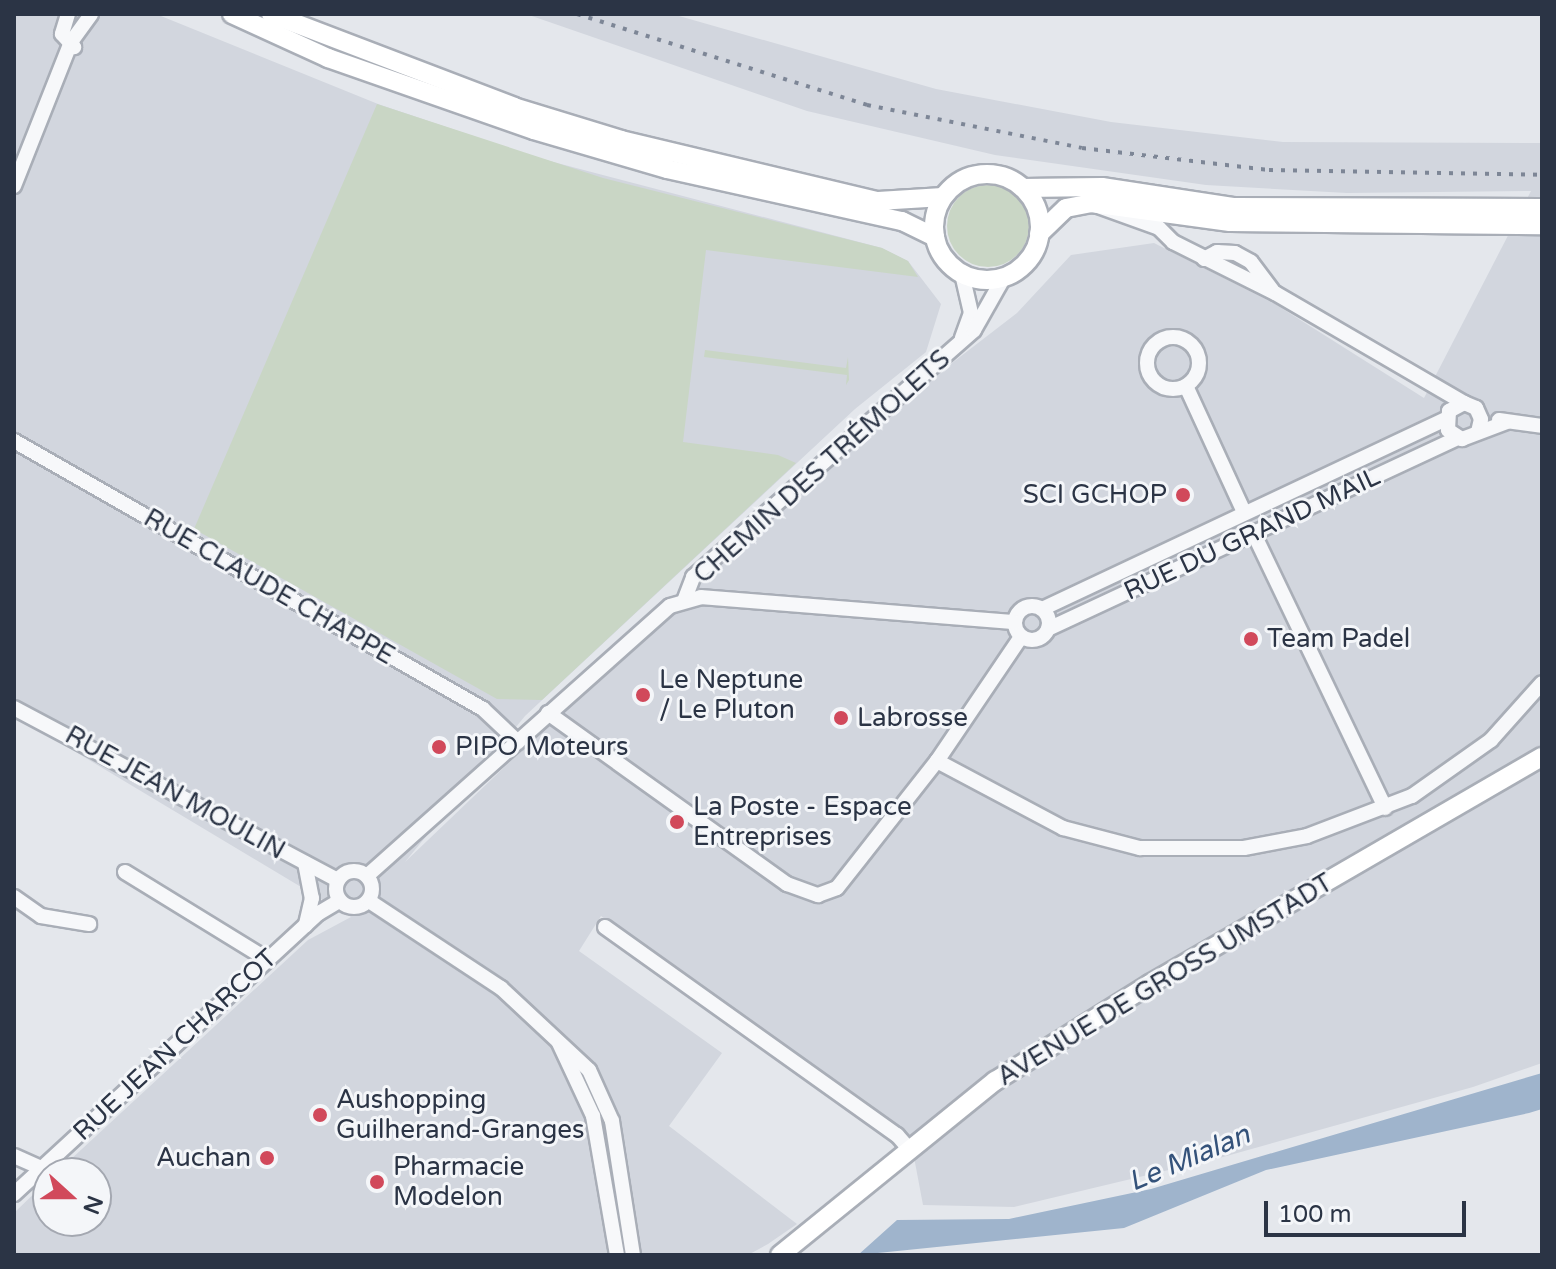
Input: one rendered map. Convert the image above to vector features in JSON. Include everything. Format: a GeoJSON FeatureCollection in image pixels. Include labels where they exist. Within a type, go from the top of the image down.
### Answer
{"type":"FeatureCollection","features":[{"type":"Feature","properties":{"kind":"main road"},"geometry":{"type":"LineString","coordinates":[[232,14],[328,58],[546,135],[667,169],[902,221],[935,237],[948,263],[962,274],[981,280],[1004,277],[1027,261],[1039,234],[1066,208],[1091,203],[1253,224],[1542,225]]}},
{"type":"Feature","properties":{"kind":"main road"},"geometry":{"type":"LineString","coordinates":[[271,14],[514,107],[621,140],[878,201],[943,197]]}},
{"type":"Feature","properties":{"kind":"main road"},"geometry":{"type":"LineString","coordinates":[[935,237],[943,197],[962,180],[987,174],[1023,188],[1114,188],[1234,207],[1542,208]]}},
{"type":"Feature","properties":{"kind":"main road"},"geometry":{"type":"LineString","coordinates":[[1023,188],[1037,209],[1039,234]]}},
{"type":"Feature","properties":{"kind":"main road","name":"AVENUE DE GROSS UMSTADT"},"geometry":{"type":"LineString","coordinates":[[780,1255],[806,1230],[995,1081],[1123,1000],[1542,757]]}},
{"type":"Feature","properties":{"kind":"main road","name":"AVENUE DE GROSS UMSTADT"},"geometry":{"type":"LineString","coordinates":[[764,1255],[806,1230]]}},
{"type":"Feature","properties":{"kind":"street"},"geometry":{"type":"LineString","coordinates":[[14,186],[61,69],[75,56],[71,42],[62,34],[68,14]]}},
{"type":"Feature","properties":{"kind":"street"},"geometry":{"type":"LineString","coordinates":[[71,42],[91,14]]}},
{"type":"Feature","properties":{"kind":"street"},"geometry":{"type":"LineString","coordinates":[[1091,203],[1109,215],[1159,228],[1204,259],[1275,293],[1480,413],[1507,422],[1542,426]]}},
{"type":"Feature","properties":{"kind":"street","name":"CHEMIN DES TRÉMOLETS"},"geometry":{"type":"LineString","coordinates":[[958,345],[971,313],[962,274]]}},
{"type":"Feature","properties":{"kind":"street","name":"CHEMIN DES TRÉMOLETS"},"geometry":{"type":"LineString","coordinates":[[368,875],[656,615],[684,601],[693,577],[704,566],[958,345],[981,321],[1004,277]]}},
{"type":"Feature","properties":{"kind":"street"},"geometry":{"type":"LineString","coordinates":[[1432,384],[1457,438],[1507,422]]}},
{"type":"Feature","properties":{"kind":"street"},"geometry":{"type":"LineString","coordinates":[[1186,386],[1244,512],[1240,528],[1253,532],[1385,808]]}},
{"type":"Feature","properties":{"kind":"street"},"geometry":{"type":"LineString","coordinates":[[1446,417],[1464,403]]}},
{"type":"Feature","properties":{"kind":"street"},"geometry":{"type":"LineString","coordinates":[[1478,432],[1480,413]]}},
{"type":"Feature","properties":{"kind":"street","name":"RUE DU GRAND MAIL"},"geometry":{"type":"LineString","coordinates":[[1042,609],[1446,417]]}},
{"type":"Feature","properties":{"kind":"street","name":"RUE DU GRAND MAIL"},"geometry":{"type":"LineString","coordinates":[[1048,629],[1457,438]]}},
{"type":"Feature","properties":{"kind":"street","name":"RUE CLAUDE CHAPPE"},"geometry":{"type":"LineString","coordinates":[[14,441],[483,709],[518,742]]}},
{"type":"Feature","properties":{"kind":"street"},"geometry":{"type":"LineString","coordinates":[[684,601],[701,597],[1015,622]]}},
{"type":"Feature","properties":{"kind":"street"},"geometry":{"type":"LineString","coordinates":[[1015,622],[1023,609],[1042,609],[1048,629],[1033,640],[1021,637]]}},
{"type":"Feature","properties":{"kind":"street"},"geometry":{"type":"LineString","coordinates":[[1015,622],[1021,637]]}},
{"type":"Feature","properties":{"kind":"street"},"geometry":{"type":"LineString","coordinates":[[548,713],[787,884],[818,895],[837,888],[937,761],[1021,637]]}},
{"type":"Feature","properties":{"kind":"street"},"geometry":{"type":"LineString","coordinates":[[937,761],[1063,828],[1140,848],[1226,850],[1290,841],[1412,796],[1491,740],[1542,683]]}},
{"type":"Feature","properties":{"kind":"street","name":"RUE JEAN MOULIN"},"geometry":{"type":"LineString","coordinates":[[14,700],[44,722]]}},
{"type":"Feature","properties":{"kind":"street","name":"RUE JEAN MOULIN"},"geometry":{"type":"LineString","coordinates":[[14,708],[338,880]]}},
{"type":"Feature","properties":{"kind":"street","name":"RUE JEAN MOULIN"},"geometry":{"type":"LineString","coordinates":[[305,863],[312,898],[306,925]]}},
{"type":"Feature","properties":{"kind":"street"},"geometry":{"type":"LineString","coordinates":[[352,871],[368,875],[373,889],[369,901],[357,908],[339,901],[338,880],[352,871]]}},
{"type":"Feature","properties":{"kind":"street"},"geometry":{"type":"LineString","coordinates":[[125,872],[268,960]]}},
{"type":"Feature","properties":{"kind":"street"},"geometry":{"type":"LineString","coordinates":[[14,897],[41,916],[89,924]]}},
{"type":"Feature","properties":{"kind":"street","name":"RUE JEAN CHARCOT"},"geometry":{"type":"LineString","coordinates":[[53,1157],[306,925],[339,901]]}},
{"type":"Feature","properties":{"kind":"street"},"geometry":{"type":"LineString","coordinates":[[369,901],[501,988],[555,1035],[589,1070],[607,1105],[633,1255]]}},
{"type":"Feature","properties":{"kind":"street"},"geometry":{"type":"LineString","coordinates":[[605,927],[897,1135],[909,1149]]}},
{"type":"Feature","properties":{"kind":"street"},"geometry":{"type":"LineString","coordinates":[[555,1035],[593,1116],[617,1255]]}},
{"type":"Feature","properties":{"kind":"street","name":"RUE JEAN CHARCOT"},"geometry":{"type":"LineString","coordinates":[[14,1194],[32,1177]]}},
{"type":"Feature","properties":{"kind":"shaded area"},"geometry":{"type":"Polygon","coordinates":[[[14,14],[156,14],[378,104],[538,158],[882,248],[908,261],[941,304],[926,352],[855,409],[525,716],[405,862],[714,567],[869,427],[1017,313],[1071,255],[1154,243],[1275,304],[1424,398],[1531,191],[1347,193],[1206,185],[995,155],[807,111],[526,14],[672,14],[936,89],[1111,122],[1283,142],[1542,143],[1542,1063],[1473,1087],[1223,1157],[1014,1207],[923,1205],[910,1136],[601,916],[579,951],[722,1053],[669,1126],[797,1224],[768,1244],[748,1255],[14,1255],[14,1213],[32,1196],[32,1237],[112,1237],[112,1157],[73,1157],[308,940],[351,917],[14,715],[14,14]]]}},
{"type":"Feature","properties":{"kind":"green space"},"geometry":{"type":"Polygon","coordinates":[[[377,104],[603,178],[882,248],[908,261],[918,277],[706,250],[683,442],[778,455],[796,463],[542,700],[497,699],[194,529],[377,104]]]}},
{"type":"Feature","properties":{"kind":"green space"},"geometry":{"type":"Polygon","coordinates":[[[988,185],[1004,188],[1017,197],[1026,210],[1029,226],[1026,242],[1017,255],[1004,264],[988,267],[972,264],[959,255],[950,242],[947,226],[950,210],[959,197],[972,188],[988,185]]]}},
{"type":"Feature","properties":{"kind":"green space"},"geometry":{"type":"Polygon","coordinates":[[[705,350],[846,368],[848,357],[849,380],[846,385],[847,375],[704,357],[705,350]]]}},
{"type":"Feature","properties":{"kind":"water","name":"Le Mialan"},"geometry":{"type":"Polygon","coordinates":[[[1542,1073],[1542,1109],[1266,1170],[1124,1228],[858,1255],[897,1220],[1009,1219],[1151,1189],[1542,1073]]]}},
{"type":"Feature","properties":{"kind":"railway"},"geometry":{"type":"LineString","coordinates":[[577,14],[867,105],[1082,148],[1269,170],[1542,175]]}},
{"type":"Feature","properties":{"kind":"place","name":"SCI GCHOP"},"geometry":{"type":"Point","coordinates":[1183,495]}},
{"type":"Feature","properties":{"kind":"place","name":"Team Padel"},"geometry":{"type":"Point","coordinates":[1251,639]}},
{"type":"Feature","properties":{"kind":"place","name":"Le Neptune / Le Pluton"},"geometry":{"type":"Point","coordinates":[643,695]}},
{"type":"Feature","properties":{"kind":"place","name":"Labrosse"},"geometry":{"type":"Point","coordinates":[841,718]}},
{"type":"Feature","properties":{"kind":"place","name":"PIPO Moteurs"},"geometry":{"type":"Point","coordinates":[439,747]}},
{"type":"Feature","properties":{"kind":"place","name":"La Poste - Espace Entreprises"},"geometry":{"type":"Point","coordinates":[677,822]}},
{"type":"Feature","properties":{"kind":"place","name":"Aushopping Guilherand-Granges"},"geometry":{"type":"Point","coordinates":[320,1115]}},
{"type":"Feature","properties":{"kind":"place","name":"Auchan"},"geometry":{"type":"Point","coordinates":[267,1158]}},
{"type":"Feature","properties":{"kind":"place","name":"Pharmacie Modelon"},"geometry":{"type":"Point","coordinates":[377,1182]}}]}
